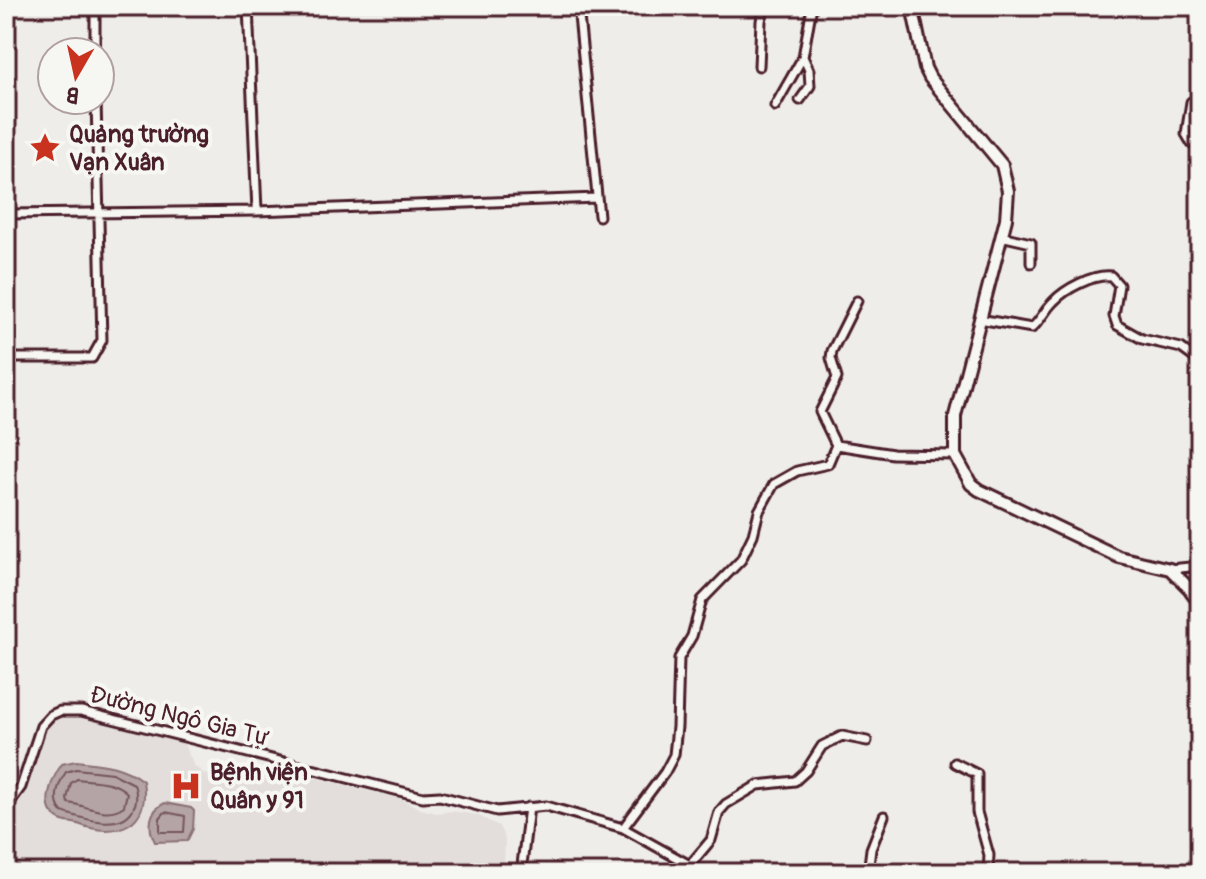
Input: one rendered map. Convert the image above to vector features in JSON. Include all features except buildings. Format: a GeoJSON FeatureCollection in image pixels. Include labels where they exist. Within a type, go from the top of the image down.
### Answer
{"type":"FeatureCollection","features":[{"type":"Feature","properties":{"kind":"street"},"geometry":{"type":"LineString","coordinates":[[95,6],[95,36]]}},
{"type":"Feature","properties":{"kind":"street"},"geometry":{"type":"LineString","coordinates":[[248,6],[257,211]]}},
{"type":"Feature","properties":{"kind":"street"},"geometry":{"type":"LineString","coordinates":[[578,6],[599,216]]}},
{"type":"Feature","properties":{"kind":"street"},"geometry":{"type":"LineString","coordinates":[[759,66],[764,6]]}},
{"type":"Feature","properties":{"kind":"street"},"geometry":{"type":"LineString","coordinates":[[775,106],[803,57],[812,6]]}},
{"type":"Feature","properties":{"kind":"street"},"geometry":{"type":"LineString","coordinates":[[912,6],[925,68],[930,78],[1002,165],[1008,191],[1001,236],[955,416],[955,455],[971,484],[979,490],[1119,557],[1170,569],[1200,566],[1198,600]]}},
{"type":"Feature","properties":{"kind":"street"},"geometry":{"type":"LineString","coordinates":[[800,100],[810,86],[809,70],[803,57]]}},
{"type":"Feature","properties":{"kind":"street"},"geometry":{"type":"LineString","coordinates":[[1191,102],[1186,134],[1192,144],[1200,147]]}},
{"type":"Feature","properties":{"kind":"street"},"geometry":{"type":"LineString","coordinates":[[6,358],[92,358],[102,340],[96,116]]}},
{"type":"Feature","properties":{"kind":"street"},"geometry":{"type":"LineString","coordinates":[[6,214],[257,211],[597,198]]}},
{"type":"Feature","properties":{"kind":"street"},"geometry":{"type":"LineString","coordinates":[[1001,236],[1031,243],[1031,263]]}},
{"type":"Feature","properties":{"kind":"street"},"geometry":{"type":"LineString","coordinates":[[979,319],[1032,328],[1058,297],[1095,277],[1111,276],[1119,285],[1114,316],[1117,325],[1142,339],[1181,348],[1200,362]]}},
{"type":"Feature","properties":{"kind":"street"},"geometry":{"type":"LineString","coordinates":[[623,828],[674,755],[679,658],[692,636],[702,600],[738,565],[771,488],[783,477],[828,464],[836,445],[820,412],[837,378],[832,351],[857,301]]}},
{"type":"Feature","properties":{"kind":"street"},"geometry":{"type":"LineString","coordinates":[[836,445],[893,454],[955,455]]}},
{"type":"Feature","properties":{"kind":"street"},"geometry":{"type":"LineString","coordinates":[[1170,569],[1198,600]]}},
{"type":"Feature","properties":{"kind":"street","name":"Đường Ngô Gia Tự"},"geometry":{"type":"LineString","coordinates":[[6,808],[21,787],[41,726],[51,715],[60,711],[81,711],[416,795],[440,796],[497,811],[529,807],[560,809],[623,828],[704,873]]}},
{"type":"Feature","properties":{"kind":"street"},"geometry":{"type":"LineString","coordinates":[[690,865],[711,840],[719,812],[726,804],[758,785],[795,781],[806,771],[822,746],[842,736],[867,741]]}},
{"type":"Feature","properties":{"kind":"street"},"geometry":{"type":"LineString","coordinates":[[955,763],[977,774],[977,812],[989,855],[988,873]]}},
{"type":"Feature","properties":{"kind":"street"},"geometry":{"type":"LineString","coordinates":[[521,873],[529,807]]}},
{"type":"Feature","properties":{"kind":"street"},"geometry":{"type":"LineString","coordinates":[[868,873],[871,849],[884,816]]}},
{"type":"Feature","properties":{"kind":"street"},"geometry":{"type":"LineString","coordinates":[[1099,872],[1115,873]]}},
{"type":"Feature","properties":{"kind":"shaded area","name":"Bệnh viện Quân y 91"},"geometry":{"type":"Polygon","coordinates":[[[74,713],[184,743],[194,766],[205,774],[221,777],[270,767],[402,799],[437,813],[452,811],[477,815],[499,826],[505,839],[504,873],[6,873],[6,814],[20,795],[44,728],[61,714],[74,713]]]}},
{"type":"Feature","properties":{"kind":"water"},"geometry":{"type":"Polygon","coordinates":[[[76,761],[119,768],[143,781],[142,809],[136,818],[128,825],[105,830],[64,822],[53,815],[48,801],[54,777],[62,764],[76,761]]]}},
{"type":"Feature","properties":{"kind":"water"},"geometry":{"type":"Polygon","coordinates":[[[165,803],[194,811],[193,829],[187,841],[155,842],[151,820],[156,810],[165,803]]]}},
{"type":"Feature","properties":{"kind":"place","name":"Quảng trường Vạn Xuân"},"geometry":{"type":"Point","coordinates":[45,148]}},
{"type":"Feature","properties":{"kind":"place","name":"Bệnh viện Quân y 91"},"geometry":{"type":"Point","coordinates":[186,786]}}]}
